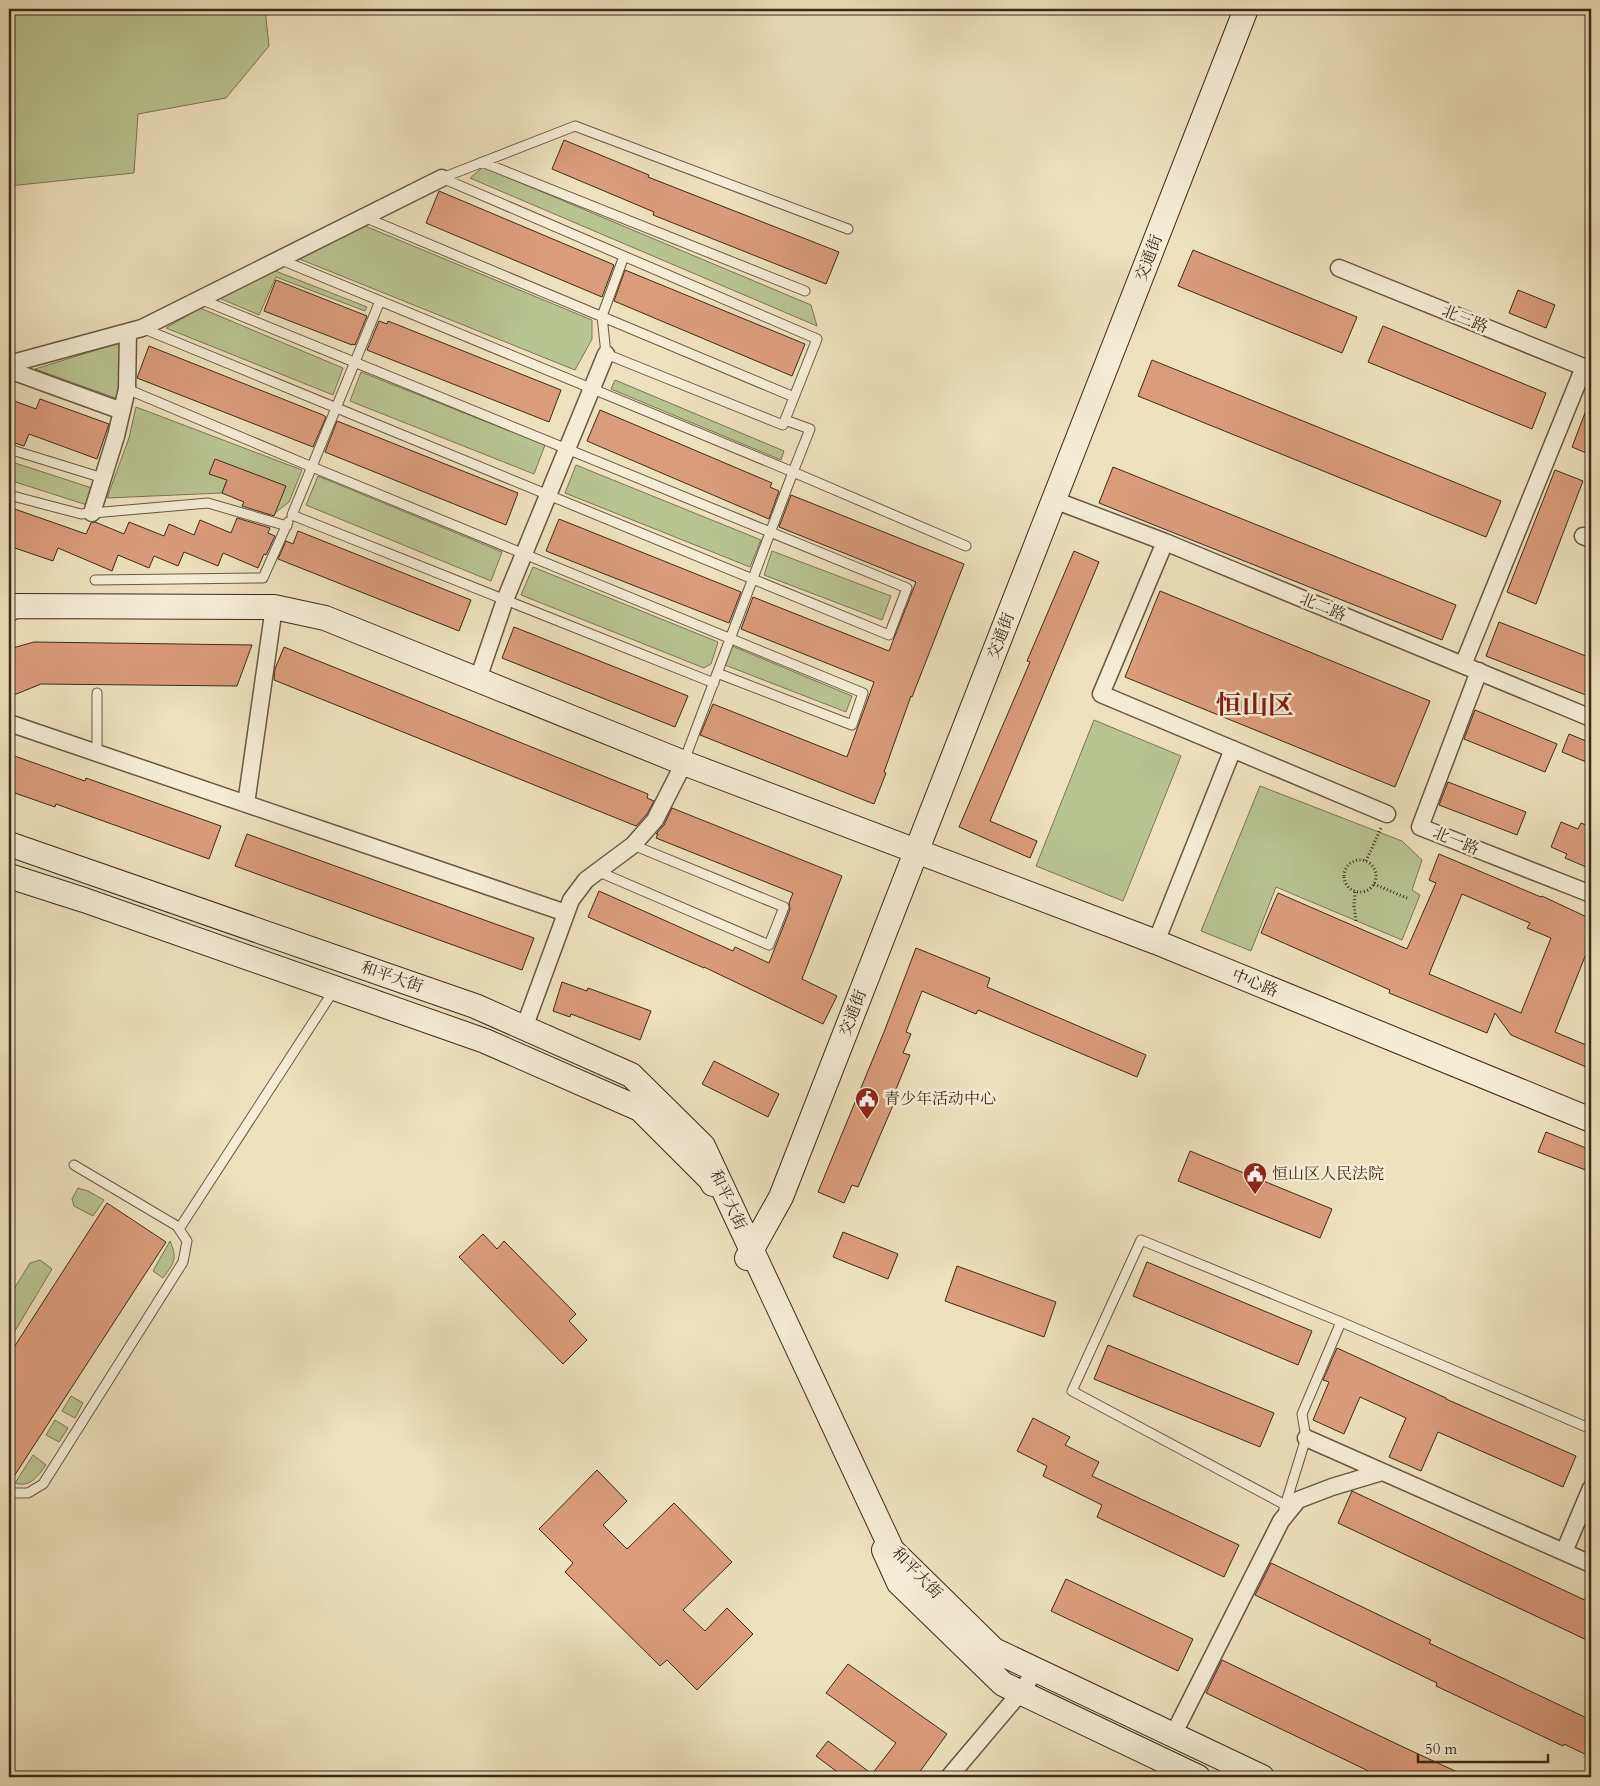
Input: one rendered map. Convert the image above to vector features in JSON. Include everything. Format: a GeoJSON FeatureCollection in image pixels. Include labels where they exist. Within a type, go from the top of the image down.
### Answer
{"type":"FeatureCollection","features":[{"type":"Feature","properties":{"kind":"main road","name":"交通街"},"geometry":{"type":"LineString","coordinates":[[750,1254],[781,1197],[1246,9]]}},
{"type":"Feature","properties":{"kind":"main road","name":"中心路"},"geometry":{"type":"LineString","coordinates":[[9,609],[15,606],[274,607],[325,618],[684,763],[1156,942],[1591,1120]]}},
{"type":"Feature","properties":{"kind":"main road","name":"和平大街"},"geometry":{"type":"LineString","coordinates":[[9,844],[475,1006],[631,1074],[703,1146],[899,1582],[1002,1684],[1198,1777]]}},
{"type":"Feature","properties":{"kind":"main road","name":"和平大街"},"geometry":{"type":"LineString","coordinates":[[9,876],[485,1041],[640,1109],[710,1179],[750,1254],[892,1550],[994,1650],[1262,1777]]}},
{"type":"Feature","properties":{"kind":"street"},"geometry":{"type":"LineString","coordinates":[[9,364],[135,330],[442,178]]}},
{"type":"Feature","properties":{"kind":"street","name":"北三路"},"geometry":{"type":"LineString","coordinates":[[1339,268],[1588,369]]}},
{"type":"Feature","properties":{"kind":"street"},"geometry":{"type":"LineString","coordinates":[[92,513],[122,411],[135,330]]}},
{"type":"Feature","properties":{"kind":"street"},"geometry":{"type":"LineString","coordinates":[[478,679],[523,554],[606,354]]}},
{"type":"Feature","properties":{"kind":"street"},"geometry":{"type":"LineString","coordinates":[[1463,665],[1588,369]]}},
{"type":"Feature","properties":{"kind":"street"},"geometry":{"type":"LineString","coordinates":[[9,370],[122,411]]}},
{"type":"Feature","properties":{"kind":"street","name":"北二路"},"geometry":{"type":"LineString","coordinates":[[1054,500],[1165,542],[1591,718]]}},
{"type":"Feature","properties":{"kind":"street"},"geometry":{"type":"LineString","coordinates":[[1165,542],[1101,694],[1387,814]]}},
{"type":"Feature","properties":{"kind":"street"},"geometry":{"type":"LineString","coordinates":[[246,804],[274,607]]}},
{"type":"Feature","properties":{"kind":"street","name":"北一路"},"geometry":{"type":"LineString","coordinates":[[1479,672],[1420,827],[1591,894]]}},
{"type":"Feature","properties":{"kind":"street"},"geometry":{"type":"LineString","coordinates":[[9,724],[566,913]]}},
{"type":"Feature","properties":{"kind":"street"},"geometry":{"type":"LineString","coordinates":[[1156,942],[1232,749]]}},
{"type":"Feature","properties":{"kind":"street"},"geometry":{"type":"LineString","coordinates":[[524,1028],[571,900],[586,880],[632,845],[655,820],[684,763]]}},
{"type":"Feature","properties":{"kind":"street"},"geometry":{"type":"LineString","coordinates":[[1306,1438],[1591,1564]]}},
{"type":"Feature","properties":{"kind":"street"},"geometry":{"type":"LineString","coordinates":[[1173,1735],[1289,1507],[1298,1500],[1382,1472]]}},
{"type":"Feature","properties":{"kind":"street"},"geometry":{"type":"LineString","coordinates":[[1564,1552],[1591,1488]]}},
{"type":"Feature","properties":{"kind":"street"},"geometry":{"type":"LineString","coordinates":[[949,1777],[1020,1693],[1036,1670]]}},
{"type":"Feature","properties":{"kind":"lane"},"geometry":{"type":"LineString","coordinates":[[442,178],[575,126],[848,230]]}},
{"type":"Feature","properties":{"kind":"lane"},"geometry":{"type":"LineString","coordinates":[[482,162],[805,291]]}},
{"type":"Feature","properties":{"kind":"lane"},"geometry":{"type":"LineString","coordinates":[[442,178],[624,256],[817,339],[783,425],[606,354],[602,316],[624,256]]}},
{"type":"Feature","properties":{"kind":"lane"},"geometry":{"type":"LineString","coordinates":[[363,217],[794,396]]}},
{"type":"Feature","properties":{"kind":"lane"},"geometry":{"type":"LineString","coordinates":[[279,259],[966,546]]}},
{"type":"Feature","properties":{"kind":"lane"},"geometry":{"type":"LineString","coordinates":[[135,330],[336,408],[889,635],[907,588],[200,299]]}},
{"type":"Feature","properties":{"kind":"lane"},"geometry":{"type":"LineString","coordinates":[[95,580],[263,578],[292,515],[380,302]]}},
{"type":"Feature","properties":{"kind":"lane"},"geometry":{"type":"LineString","coordinates":[[127,389],[863,693],[852,725],[717,673]]}},
{"type":"Feature","properties":{"kind":"lane"},"geometry":{"type":"LineString","coordinates":[[684,763],[792,472],[810,429],[785,420]]}},
{"type":"Feature","properties":{"kind":"lane"},"geometry":{"type":"LineString","coordinates":[[9,449],[103,478]]}},
{"type":"Feature","properties":{"kind":"lane"},"geometry":{"type":"LineString","coordinates":[[9,495],[81,514],[208,503],[287,526]]}},
{"type":"Feature","properties":{"kind":"lane"},"geometry":{"type":"LineString","coordinates":[[292,515],[714,683]]}},
{"type":"Feature","properties":{"kind":"lane"},"geometry":{"type":"LineString","coordinates":[[97,694],[97,753]]}},
{"type":"Feature","properties":{"kind":"lane"},"geometry":{"type":"LineString","coordinates":[[598,871],[769,945],[784,907],[632,845]]}},
{"type":"Feature","properties":{"kind":"lane"},"geometry":{"type":"LineString","coordinates":[[179,1229],[335,988]]}},
{"type":"Feature","properties":{"kind":"lane"},"geometry":{"type":"LineString","coordinates":[[9,1493],[28,1493],[43,1484],[183,1262],[187,1241],[177,1226],[74,1165]]}},
{"type":"Feature","properties":{"kind":"lane"},"geometry":{"type":"LineString","coordinates":[[1341,1322],[1302,1414],[1306,1438],[1289,1507],[1072,1390],[1142,1240],[1341,1322],[1591,1429]]}},
{"type":"Feature","properties":{"kind":"path"},"geometry":{"type":"LineString","coordinates":[[1356,860],[1366,861],[1374,868],[1376,879],[1374,884],[1366,891],[1355,892],[1346,886],[1343,876],[1347,866],[1356,860]]}},
{"type":"Feature","properties":{"kind":"path"},"geometry":{"type":"LineString","coordinates":[[1374,884],[1409,899]]}},
{"type":"Feature","properties":{"kind":"path"},"geometry":{"type":"LineString","coordinates":[[1355,892],[1356,921]]}},
{"type":"Feature","properties":{"kind":"green space"},"geometry":{"type":"Polygon","coordinates":[[[9,9],[265,9],[269,46],[226,98],[138,114],[134,173],[9,186],[9,9]]]}},
{"type":"Feature","properties":{"kind":"green space"},"geometry":{"type":"Polygon","coordinates":[[[483,167],[811,305],[817,326],[470,178],[483,167]]]}},
{"type":"Feature","properties":{"kind":"green space"},"geometry":{"type":"Polygon","coordinates":[[[365,226],[592,320],[592,339],[575,370],[297,258],[365,226]]]}},
{"type":"Feature","properties":{"kind":"green space"},"geometry":{"type":"Polygon","coordinates":[[[273,270],[367,307],[365,311],[276,277],[259,315],[219,298],[273,270]]]}},
{"type":"Feature","properties":{"kind":"green space"},"geometry":{"type":"Polygon","coordinates":[[[200,308],[343,368],[333,395],[166,328],[200,308]]]}},
{"type":"Feature","properties":{"kind":"green space"},"geometry":{"type":"Polygon","coordinates":[[[122,342],[118,399],[35,369],[122,342]]]}},
{"type":"Feature","properties":{"kind":"green space"},"geometry":{"type":"Polygon","coordinates":[[[361,372],[545,445],[534,474],[350,401],[361,372]]]}},
{"type":"Feature","properties":{"kind":"green space"},"geometry":{"type":"Polygon","coordinates":[[[615,380],[784,451],[781,460],[611,389],[615,380]]]}},
{"type":"Feature","properties":{"kind":"green space"},"geometry":{"type":"Polygon","coordinates":[[[136,407],[302,470],[289,502],[275,513],[285,486],[232,466],[222,493],[107,498],[129,438],[136,407]]]}},
{"type":"Feature","properties":{"kind":"green space"},"geometry":{"type":"Polygon","coordinates":[[[9,461],[92,488],[87,505],[9,480],[9,461]]]}},
{"type":"Feature","properties":{"kind":"green space"},"geometry":{"type":"Polygon","coordinates":[[[576,465],[761,540],[750,567],[565,493],[576,465]]]}},
{"type":"Feature","properties":{"kind":"green space"},"geometry":{"type":"Polygon","coordinates":[[[318,476],[502,552],[491,581],[306,505],[318,476]]]}},
{"type":"Feature","properties":{"kind":"green space"},"geometry":{"type":"Polygon","coordinates":[[[772,551],[891,596],[882,620],[764,575],[772,551]]]}},
{"type":"Feature","properties":{"kind":"green space"},"geometry":{"type":"Polygon","coordinates":[[[533,567],[718,642],[711,664],[704,668],[521,595],[533,567]]]}},
{"type":"Feature","properties":{"kind":"green space"},"geometry":{"type":"Polygon","coordinates":[[[732,646],[852,696],[846,712],[725,665],[732,646]]]}},
{"type":"Feature","properties":{"kind":"green space"},"geometry":{"type":"Polygon","coordinates":[[[1094,720],[1181,756],[1123,901],[1036,866],[1094,720]]]}},
{"type":"Feature","properties":{"kind":"green space"},"geometry":{"type":"Polygon","coordinates":[[[1260,786],[1402,841],[1422,860],[1412,890],[1420,895],[1402,940],[1276,887],[1251,951],[1201,931],[1260,786]]]}},
{"type":"Feature","properties":{"kind":"green space"},"geometry":{"type":"Polygon","coordinates":[[[78,1188],[104,1200],[93,1216],[74,1206],[72,1199],[78,1188]]]}},
{"type":"Feature","properties":{"kind":"green space"},"geometry":{"type":"Polygon","coordinates":[[[170,1241],[174,1252],[174,1261],[163,1278],[153,1271],[170,1241]]]}},
{"type":"Feature","properties":{"kind":"green space"},"geometry":{"type":"Polygon","coordinates":[[[40,1260],[52,1269],[9,1341],[9,1297],[30,1263],[40,1260]]]}},
{"type":"Feature","properties":{"kind":"green space"},"geometry":{"type":"Polygon","coordinates":[[[71,1396],[83,1403],[75,1418],[62,1411],[71,1396]]]}},
{"type":"Feature","properties":{"kind":"green space"},"geometry":{"type":"Polygon","coordinates":[[[55,1420],[68,1428],[59,1442],[46,1435],[55,1420]]]}},
{"type":"Feature","properties":{"kind":"green space"},"geometry":{"type":"Polygon","coordinates":[[[33,1455],[46,1465],[33,1480],[25,1484],[15,1483],[33,1455]]]}},
{"type":"Feature","properties":{"kind":"building"},"geometry":{"type":"Polygon","coordinates":[[[564,140],[649,175],[648,177],[839,252],[826,284],[653,215],[654,212],[552,169],[564,140]]]}},
{"type":"Feature","properties":{"kind":"building"},"geometry":{"type":"Polygon","coordinates":[[[439,191],[614,265],[602,297],[426,223],[439,191]]]}},
{"type":"Feature","properties":{"kind":"building"},"geometry":{"type":"Polygon","coordinates":[[[1193,250],[1357,317],[1342,353],[1178,286],[1193,250]]]}},
{"type":"Feature","properties":{"kind":"building"},"geometry":{"type":"Polygon","coordinates":[[[625,270],[805,344],[792,376],[614,301],[625,270]]]}},
{"type":"Feature","properties":{"kind":"building"},"geometry":{"type":"Polygon","coordinates":[[[276,280],[367,316],[355,345],[264,311],[276,280]]]}},
{"type":"Feature","properties":{"kind":"building"},"geometry":{"type":"Polygon","coordinates":[[[1518,290],[1555,305],[1546,328],[1509,313],[1518,290]]]}},
{"type":"Feature","properties":{"kind":"building"},"geometry":{"type":"Polygon","coordinates":[[[379,321],[387,324],[388,321],[561,390],[549,422],[367,350],[379,321]]]}},
{"type":"Feature","properties":{"kind":"building"},"geometry":{"type":"Polygon","coordinates":[[[1383,326],[1546,393],[1532,429],[1368,362],[1383,326]]]}},
{"type":"Feature","properties":{"kind":"building"},"geometry":{"type":"Polygon","coordinates":[[[149,346],[323,415],[326,417],[313,447],[137,378],[149,346]]]}},
{"type":"Feature","properties":{"kind":"building"},"geometry":{"type":"Polygon","coordinates":[[[1152,360],[1501,501],[1486,537],[1138,396],[1152,360]]]}},
{"type":"Feature","properties":{"kind":"building"},"geometry":{"type":"Polygon","coordinates":[[[9,399],[36,409],[40,399],[109,424],[97,459],[29,434],[24,446],[9,441],[9,399]]]}},
{"type":"Feature","properties":{"kind":"building"},"geometry":{"type":"Polygon","coordinates":[[[1591,400],[1591,455],[1572,447],[1591,400]]]}},
{"type":"Feature","properties":{"kind":"building"},"geometry":{"type":"Polygon","coordinates":[[[600,410],[772,483],[770,487],[779,491],[769,519],[587,441],[600,410]]]}},
{"type":"Feature","properties":{"kind":"building"},"geometry":{"type":"Polygon","coordinates":[[[337,421],[518,493],[506,525],[325,452],[337,421]]]}},
{"type":"Feature","properties":{"kind":"building"},"geometry":{"type":"Polygon","coordinates":[[[215,459],[286,486],[274,516],[242,506],[244,502],[222,493],[227,480],[209,474],[215,459]]]}},
{"type":"Feature","properties":{"kind":"building"},"geometry":{"type":"Polygon","coordinates":[[[1113,467],[1456,605],[1442,640],[1099,503],[1113,467]]]}},
{"type":"Feature","properties":{"kind":"building"},"geometry":{"type":"Polygon","coordinates":[[[1555,470],[1583,481],[1536,604],[1507,592],[1555,470]]]}},
{"type":"Feature","properties":{"kind":"building"},"geometry":{"type":"Polygon","coordinates":[[[791,495],[964,564],[911,696],[874,804],[700,735],[713,704],[847,757],[874,682],[741,629],[753,597],[889,651],[916,582],[779,527],[791,495]]]}},
{"type":"Feature","properties":{"kind":"building"},"geometry":{"type":"Polygon","coordinates":[[[9,507],[86,534],[91,523],[95,522],[124,534],[129,522],[164,536],[169,524],[194,535],[200,520],[231,533],[237,518],[270,528],[268,533],[275,536],[258,568],[223,553],[218,566],[184,552],[178,566],[154,556],[149,568],[118,555],[112,571],[58,548],[53,561],[9,546],[9,507]]]}},
{"type":"Feature","properties":{"kind":"building"},"geometry":{"type":"Polygon","coordinates":[[[559,519],[741,592],[729,623],[546,551],[559,519]]]}},
{"type":"Feature","properties":{"kind":"building"},"geometry":{"type":"Polygon","coordinates":[[[298,531],[471,600],[459,631],[278,559],[286,541],[293,544],[298,531]]]}},
{"type":"Feature","properties":{"kind":"building"},"geometry":{"type":"Polygon","coordinates":[[[1074,551],[1099,562],[990,821],[1037,841],[1030,858],[959,827],[1030,662],[1027,661],[1074,551]]]}},
{"type":"Feature","properties":{"kind":"building"},"geometry":{"type":"Polygon","coordinates":[[[1160,591],[1430,701],[1395,787],[1125,677],[1160,591]]]}},
{"type":"Feature","properties":{"kind":"building"},"geometry":{"type":"Polygon","coordinates":[[[1499,622],[1591,658],[1591,697],[1486,656],[1499,622]]]}},
{"type":"Feature","properties":{"kind":"building"},"geometry":{"type":"Polygon","coordinates":[[[514,627],[688,696],[675,727],[502,658],[514,627]]]}},
{"type":"Feature","properties":{"kind":"building"},"geometry":{"type":"Polygon","coordinates":[[[34,642],[252,645],[237,686],[41,684],[9,697],[9,649],[34,642]]]}},
{"type":"Feature","properties":{"kind":"building"},"geometry":{"type":"Polygon","coordinates":[[[284,647],[648,794],[647,798],[654,801],[647,814],[636,826],[274,680],[275,669],[284,647]]]}},
{"type":"Feature","properties":{"kind":"building"},"geometry":{"type":"Polygon","coordinates":[[[1475,710],[1557,744],[1545,772],[1464,739],[1475,710]]]}},
{"type":"Feature","properties":{"kind":"building"},"geometry":{"type":"Polygon","coordinates":[[[1569,734],[1591,743],[1591,764],[1562,752],[1569,734]]]}},
{"type":"Feature","properties":{"kind":"building"},"geometry":{"type":"Polygon","coordinates":[[[9,754],[85,781],[86,778],[221,826],[209,859],[56,804],[55,807],[9,791],[9,754]]]}},
{"type":"Feature","properties":{"kind":"building"},"geometry":{"type":"Polygon","coordinates":[[[1448,782],[1526,812],[1517,835],[1439,805],[1448,782]]]}},
{"type":"Feature","properties":{"kind":"building"},"geometry":{"type":"Polygon","coordinates":[[[672,808],[842,876],[802,979],[837,996],[823,1024],[704,967],[588,917],[599,891],[733,951],[735,947],[769,963],[790,909],[789,903],[793,893],[656,838],[658,834],[656,834],[664,825],[672,808]]]}},
{"type":"Feature","properties":{"kind":"building"},"geometry":{"type":"Polygon","coordinates":[[[1561,822],[1578,829],[1581,823],[1591,827],[1591,869],[1565,858],[1567,854],[1551,847],[1561,822]]]}},
{"type":"Feature","properties":{"kind":"building"},"geometry":{"type":"Polygon","coordinates":[[[247,834],[534,938],[522,970],[235,866],[247,834]]]}},
{"type":"Feature","properties":{"kind":"building"},"geometry":{"type":"Polygon","coordinates":[[[1439,854],[1542,896],[1591,919],[1591,957],[1586,954],[1555,1032],[1591,1047],[1591,1069],[1511,1035],[1495,1013],[1487,1033],[1389,993],[1390,990],[1261,933],[1278,893],[1407,949],[1436,883],[1429,880],[1439,854]],[[1462,894],[1429,974],[1521,1013],[1551,938],[1527,928],[1530,923],[1462,894]]]}},
{"type":"Feature","properties":{"kind":"building"},"geometry":{"type":"Polygon","coordinates":[[[916,948],[990,978],[987,987],[1146,1055],[1137,1077],[978,1010],[976,1014],[922,991],[906,1032],[911,1034],[903,1053],[910,1055],[894,1094],[897,1096],[858,1187],[852,1185],[844,1203],[818,1192],[884,1032],[916,948]]]}},
{"type":"Feature","properties":{"kind":"building"},"geometry":{"type":"Polygon","coordinates":[[[562,982],[587,991],[588,988],[651,1011],[640,1040],[571,1014],[570,1017],[553,1011],[562,982]]]}},
{"type":"Feature","properties":{"kind":"building"},"geometry":{"type":"Polygon","coordinates":[[[714,1061],[779,1094],[768,1117],[702,1084],[714,1061]]]}},
{"type":"Feature","properties":{"kind":"building"},"geometry":{"type":"Polygon","coordinates":[[[1546,1132],[1591,1150],[1591,1172],[1538,1152],[1546,1132]]]}},
{"type":"Feature","properties":{"kind":"building","name":"恒山区人民法院"},"geometry":{"type":"Polygon","coordinates":[[[1190,1151],[1332,1209],[1320,1238],[1178,1181],[1190,1151]]]}},
{"type":"Feature","properties":{"kind":"building"},"geometry":{"type":"Polygon","coordinates":[[[107,1203],[166,1242],[9,1484],[9,1355],[107,1203]]]}},
{"type":"Feature","properties":{"kind":"building"},"geometry":{"type":"Polygon","coordinates":[[[843,1232],[898,1254],[888,1279],[833,1257],[843,1232]]]}},
{"type":"Feature","properties":{"kind":"building"},"geometry":{"type":"Polygon","coordinates":[[[483,1234],[497,1249],[504,1241],[576,1314],[569,1321],[587,1340],[563,1364],[459,1257],[483,1234]]]}},
{"type":"Feature","properties":{"kind":"building"},"geometry":{"type":"Polygon","coordinates":[[[1147,1262],[1312,1331],[1298,1365],[1133,1296],[1147,1262]]]}},
{"type":"Feature","properties":{"kind":"building"},"geometry":{"type":"Polygon","coordinates":[[[957,1266],[1056,1302],[1044,1337],[945,1301],[957,1266]]]}},
{"type":"Feature","properties":{"kind":"building"},"geometry":{"type":"Polygon","coordinates":[[[1108,1345],[1274,1413],[1260,1447],[1094,1379],[1108,1345]]]}},
{"type":"Feature","properties":{"kind":"building"},"geometry":{"type":"Polygon","coordinates":[[[1337,1348],[1446,1399],[1576,1456],[1563,1487],[1438,1432],[1421,1471],[1389,1457],[1406,1418],[1360,1397],[1344,1434],[1313,1420],[1329,1382],[1323,1380],[1337,1348]]]}},
{"type":"Feature","properties":{"kind":"building"},"geometry":{"type":"Polygon","coordinates":[[[1033,1418],[1070,1437],[1065,1445],[1099,1462],[1092,1476],[1239,1545],[1224,1577],[1097,1517],[1102,1505],[1043,1476],[1047,1466],[1017,1451],[1033,1418]]]}},
{"type":"Feature","properties":{"kind":"building"},"geometry":{"type":"Polygon","coordinates":[[[597,1470],[627,1501],[603,1525],[627,1549],[674,1503],[732,1562],[683,1610],[705,1631],[727,1608],[753,1634],[697,1690],[667,1660],[660,1666],[565,1572],[573,1563],[539,1529],[597,1470]]]}},
{"type":"Feature","properties":{"kind":"building"},"geometry":{"type":"Polygon","coordinates":[[[1352,1491],[1591,1603],[1591,1642],[1338,1523],[1352,1491]]]}},
{"type":"Feature","properties":{"kind":"building"},"geometry":{"type":"Polygon","coordinates":[[[1271,1563],[1431,1640],[1429,1643],[1591,1720],[1591,1757],[1564,1744],[1563,1746],[1436,1686],[1437,1683],[1255,1595],[1271,1563]]]}},
{"type":"Feature","properties":{"kind":"building"},"geometry":{"type":"Polygon","coordinates":[[[1066,1579],[1193,1639],[1178,1671],[1051,1611],[1066,1579]]]}},
{"type":"Feature","properties":{"kind":"building"},"geometry":{"type":"Polygon","coordinates":[[[1222,1660],[1468,1777],[1381,1777],[1206,1693],[1222,1660]]]}},
{"type":"Feature","properties":{"kind":"building"},"geometry":{"type":"Polygon","coordinates":[[[848,1664],[947,1734],[916,1777],[844,1777],[816,1756],[828,1741],[872,1774],[896,1743],[826,1693],[848,1664]]]}},
{"type":"Feature","properties":{"kind":"place","name":"青少年活动中心"},"geometry":{"type":"Point","coordinates":[867,1120]}},
{"type":"Feature","properties":{"kind":"place","name":"恒山区人民法院"},"geometry":{"type":"Point","coordinates":[1255,1195]}},
{"type":"Feature","properties":{"kind":"district","name":"恒山区"},"geometry":{"type":"Point","coordinates":[1255,705]}}]}
